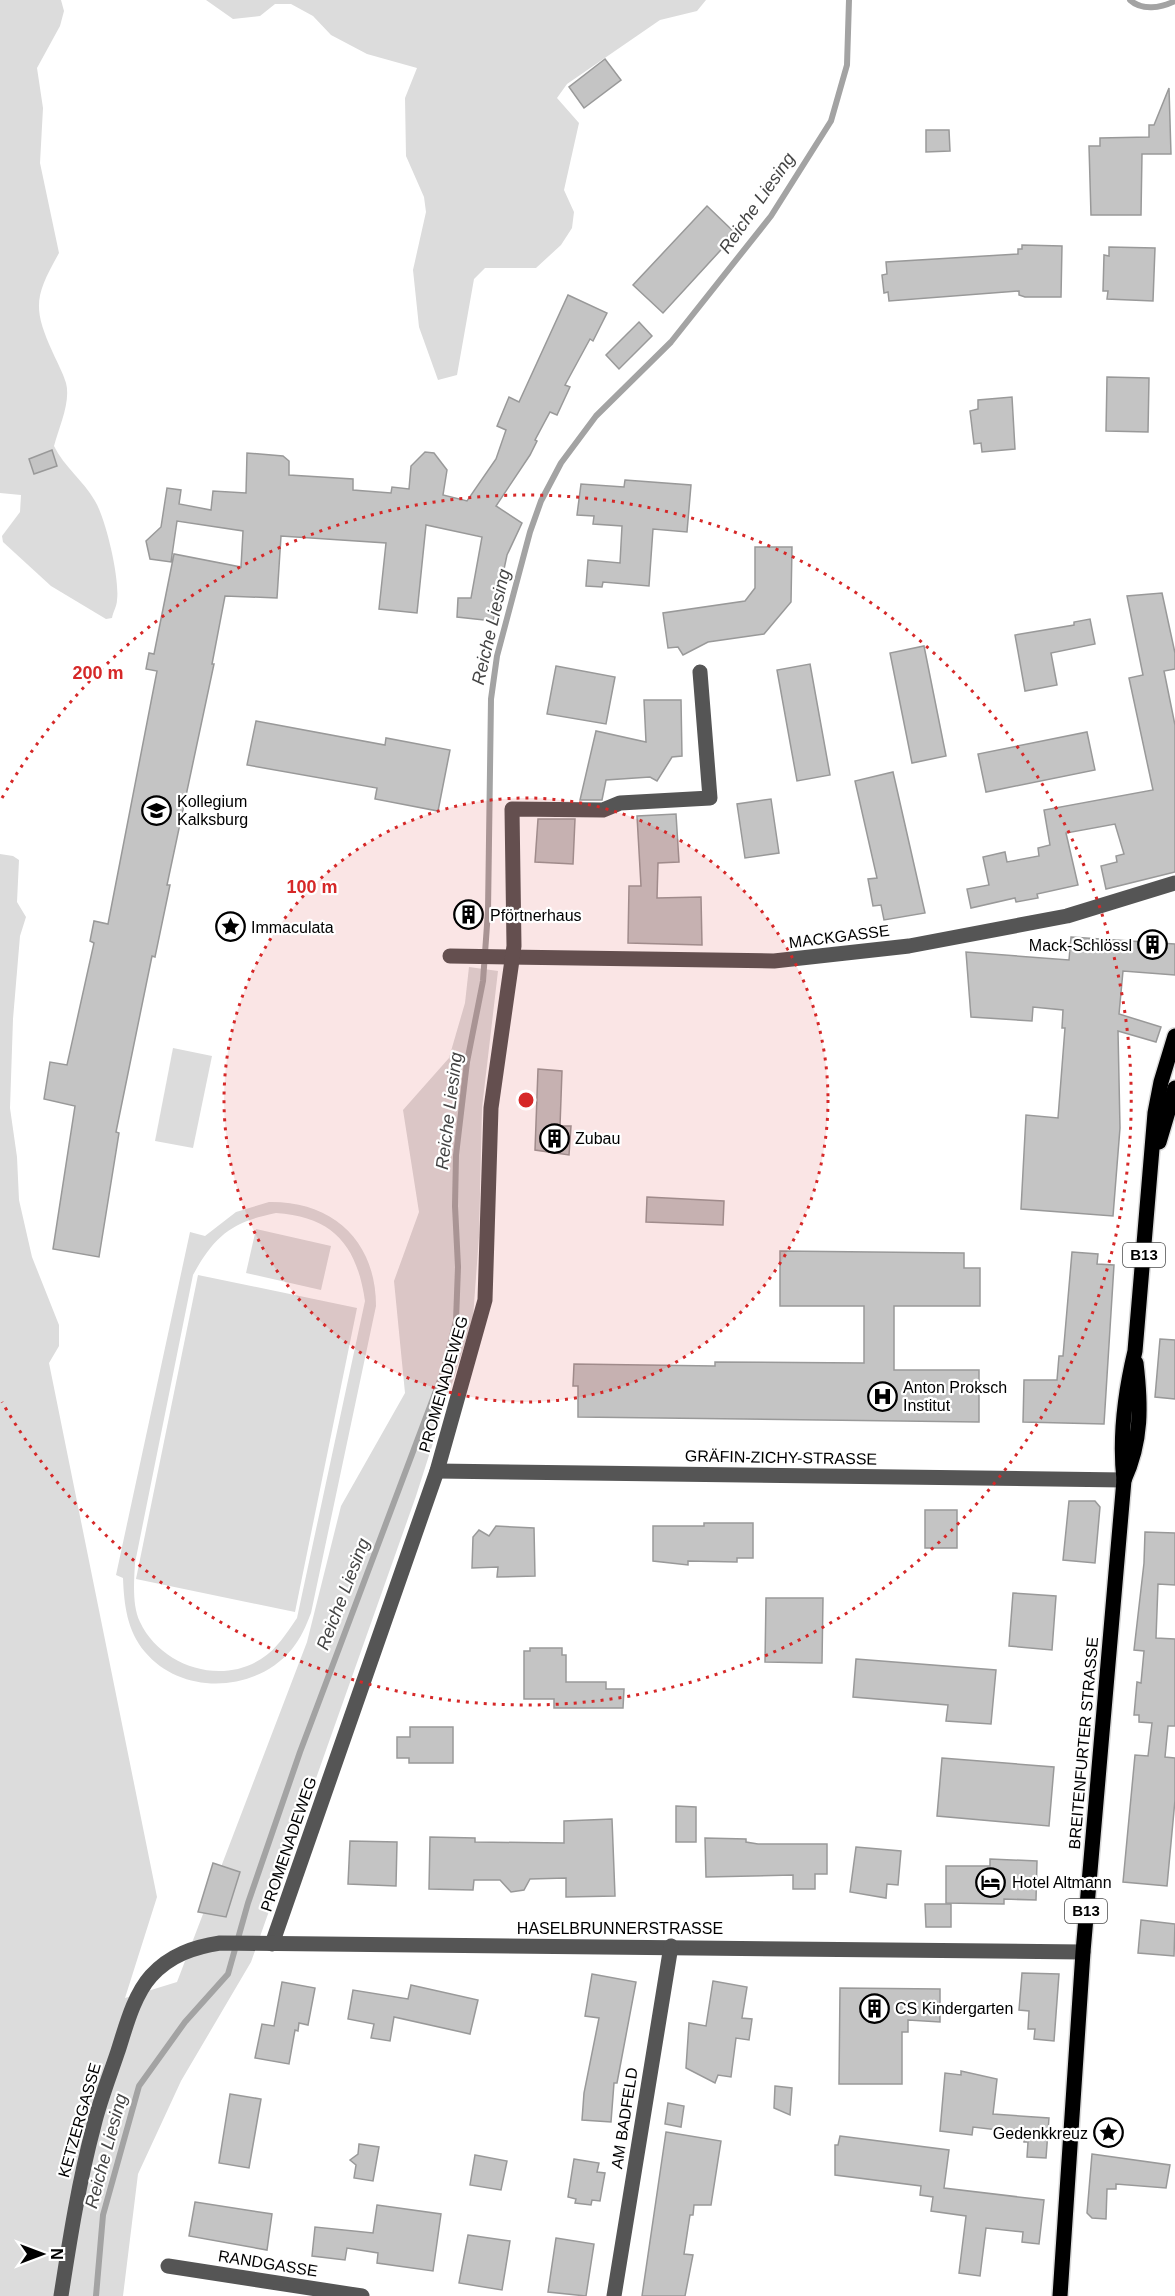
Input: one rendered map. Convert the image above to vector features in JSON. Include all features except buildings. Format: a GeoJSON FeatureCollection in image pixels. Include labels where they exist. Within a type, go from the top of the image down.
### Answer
{"type":"FeatureCollection","features":[{"type":"Feature","properties":{"kind":"main road","name":"BREITENFURTER STRASSE"},"geometry":{"type":"LineString","coordinates":[[1060,2296],[1083,1952],[1124,1480],[1122,1432],[1127,1384],[1135,1351],[1157,1102],[1175,1036]]}},
{"type":"Feature","properties":{"kind":"main road","name":"BREITENFURTER STRASSE"},"geometry":{"type":"LineString","coordinates":[[1153,1159],[1175,1088]]}},
{"type":"Feature","properties":{"kind":"street","name":"PROMENADEWEG"},"geometry":{"type":"LineString","coordinates":[[272,1944],[437,1471],[485,1300],[491,1108],[506,958],[512,809],[603,810],[620,803],[710,798],[700,672]]}},
{"type":"Feature","properties":{"kind":"street","name":"MACKGASSE"},"geometry":{"type":"LineString","coordinates":[[450,956],[774,962],[909,946],[1067,916],[1175,883]]}},
{"type":"Feature","properties":{"kind":"street","name":"GRÄFIN-ZICHY-STRASSE"},"geometry":{"type":"LineString","coordinates":[[437,1471],[1124,1480]]}},
{"type":"Feature","properties":{"kind":"street","name":"HASELBRUNNERSTRASSE"},"geometry":{"type":"LineString","coordinates":[[162,1965],[192,1949],[220,1943],[1083,1952]]}},
{"type":"Feature","properties":{"kind":"street","name":"AM BADFELD"},"geometry":{"type":"LineString","coordinates":[[614,2296],[671,1946]]}},
{"type":"Feature","properties":{"kind":"street","name":"KETZERGASSE"},"geometry":{"type":"LineString","coordinates":[[61,2296],[76,2202],[94,2122],[129,2018],[144,1985],[162,1965]]}},
{"type":"Feature","properties":{"kind":"street","name":"RANDGASSE"},"geometry":{"type":"LineString","coordinates":[[168,2266],[362,2296]]}},
{"type":"Feature","properties":{"kind":"shaded area"},"geometry":{"type":"Polygon","coordinates":[[[0,0],[61,0],[64,11],[60,26],[37,68],[43,108],[40,163],[59,253],[41,291],[39,312],[46,337],[63,375],[67,390],[66,406],[54,446],[90,493],[104,521],[117,590],[117,602],[112,618],[106,619],[51,586],[3,542],[2,536],[20,512],[21,495],[0,493],[0,0]]]}},
{"type":"Feature","properties":{"kind":"shaded area"},"geometry":{"type":"Polygon","coordinates":[[[206,0],[706,0],[697,11],[660,20],[567,84],[557,98],[579,123],[564,190],[574,212],[572,228],[561,245],[536,268],[485,268],[474,279],[457,375],[438,380],[419,327],[413,270],[426,212],[424,197],[406,156],[405,98],[417,68],[367,54],[331,35],[313,16],[291,4],[275,4],[260,16],[233,19],[206,0]]]}},
{"type":"Feature","properties":{"kind":"shaded area"},"geometry":{"type":"Polygon","coordinates":[[[0,854],[13,856],[19,860],[17,902],[26,917],[20,936],[13,1019],[10,1108],[17,1157],[19,1200],[32,1257],[59,1325],[59,1346],[49,1363],[157,1897],[125,1998],[177,1982],[307,1642],[341,1506],[405,1393],[394,1281],[419,1212],[403,1110],[449,1058],[465,1003],[469,967],[498,971],[482,1108],[479,1236],[473,1318],[416,1496],[251,1962],[181,2081],[138,2174],[123,2296],[0,2296],[0,854]]]}},
{"type":"Feature","properties":{"kind":"shaded area"},"geometry":{"type":"Polygon","coordinates":[[[173,1048],[212,1056],[193,1148],[155,1141],[173,1048]]]}},
{"type":"Feature","properties":{"kind":"shaded area"},"geometry":{"type":"Polygon","coordinates":[[[269,1202],[313,1209],[331,1218],[347,1230],[359,1245],[374,1283],[376,1306],[307,1623],[295,1645],[277,1664],[239,1681],[219,1684],[198,1682],[179,1676],[160,1666],[145,1652],[130,1626],[123,1578],[116,1575],[190,1232],[205,1236],[236,1212],[269,1202]],[[276,1213],[236,1226],[217,1240],[193,1275],[135,1563],[134,1593],[137,1616],[149,1637],[161,1650],[192,1667],[227,1671],[245,1667],[261,1659],[277,1646],[297,1618],[365,1301],[356,1265],[349,1250],[328,1228],[296,1216],[276,1213]]]}},
{"type":"Feature","properties":{"kind":"shaded area"},"geometry":{"type":"Polygon","coordinates":[[[256,1229],[331,1246],[321,1290],[246,1273],[256,1229]]]}},
{"type":"Feature","properties":{"kind":"shaded area"},"geometry":{"type":"Polygon","coordinates":[[[198,1275],[357,1308],[295,1612],[136,1579],[198,1275]]]}},
{"type":"Feature","properties":{"kind":"waterway","name":"Reiche Liesing"},"geometry":{"type":"LineString","coordinates":[[96,2296],[103,2215],[139,2086],[185,2022],[228,1974],[248,1903],[300,1752],[443,1372],[456,1321],[458,1267],[455,1206],[456,1155],[467,1062],[483,981],[488,911],[491,699],[497,656],[530,532],[541,501],[561,463],[596,416],[671,342],[771,216],[831,121],[847,65],[849,0]]}},
{"type":"Feature","properties":{"kind":"waterway"},"geometry":{"type":"LineString","coordinates":[[1130,0],[1146,7],[1175,1]]}},
{"type":"Feature","properties":{"kind":"place","name":"Kollegium Kalksburg"},"geometry":{"type":"Point","coordinates":[156,810]}},
{"type":"Feature","properties":{"kind":"place","name":"Pförtnerhaus"},"geometry":{"type":"Point","coordinates":[469,915]}},
{"type":"Feature","properties":{"kind":"place","name":"Immaculata"},"geometry":{"type":"Point","coordinates":[230,927]}},
{"type":"Feature","properties":{"kind":"place","name":"Mack-Schlössl"},"geometry":{"type":"Point","coordinates":[1153,945]}},
{"type":"Feature","properties":{"kind":"place","name":"Zubau"},"geometry":{"type":"Point","coordinates":[554,1138]}},
{"type":"Feature","properties":{"kind":"place","name":"Anton Proksch Institut"},"geometry":{"type":"Point","coordinates":[882,1396]}},
{"type":"Feature","properties":{"kind":"place","name":"Hotel Altmann"},"geometry":{"type":"Point","coordinates":[991,1882]}},
{"type":"Feature","properties":{"kind":"place","name":"CS Kindergarten"},"geometry":{"type":"Point","coordinates":[874,2008]}},
{"type":"Feature","properties":{"kind":"place","name":"Gedenkkreuz"},"geometry":{"type":"Point","coordinates":[1109,2133]}}]}
